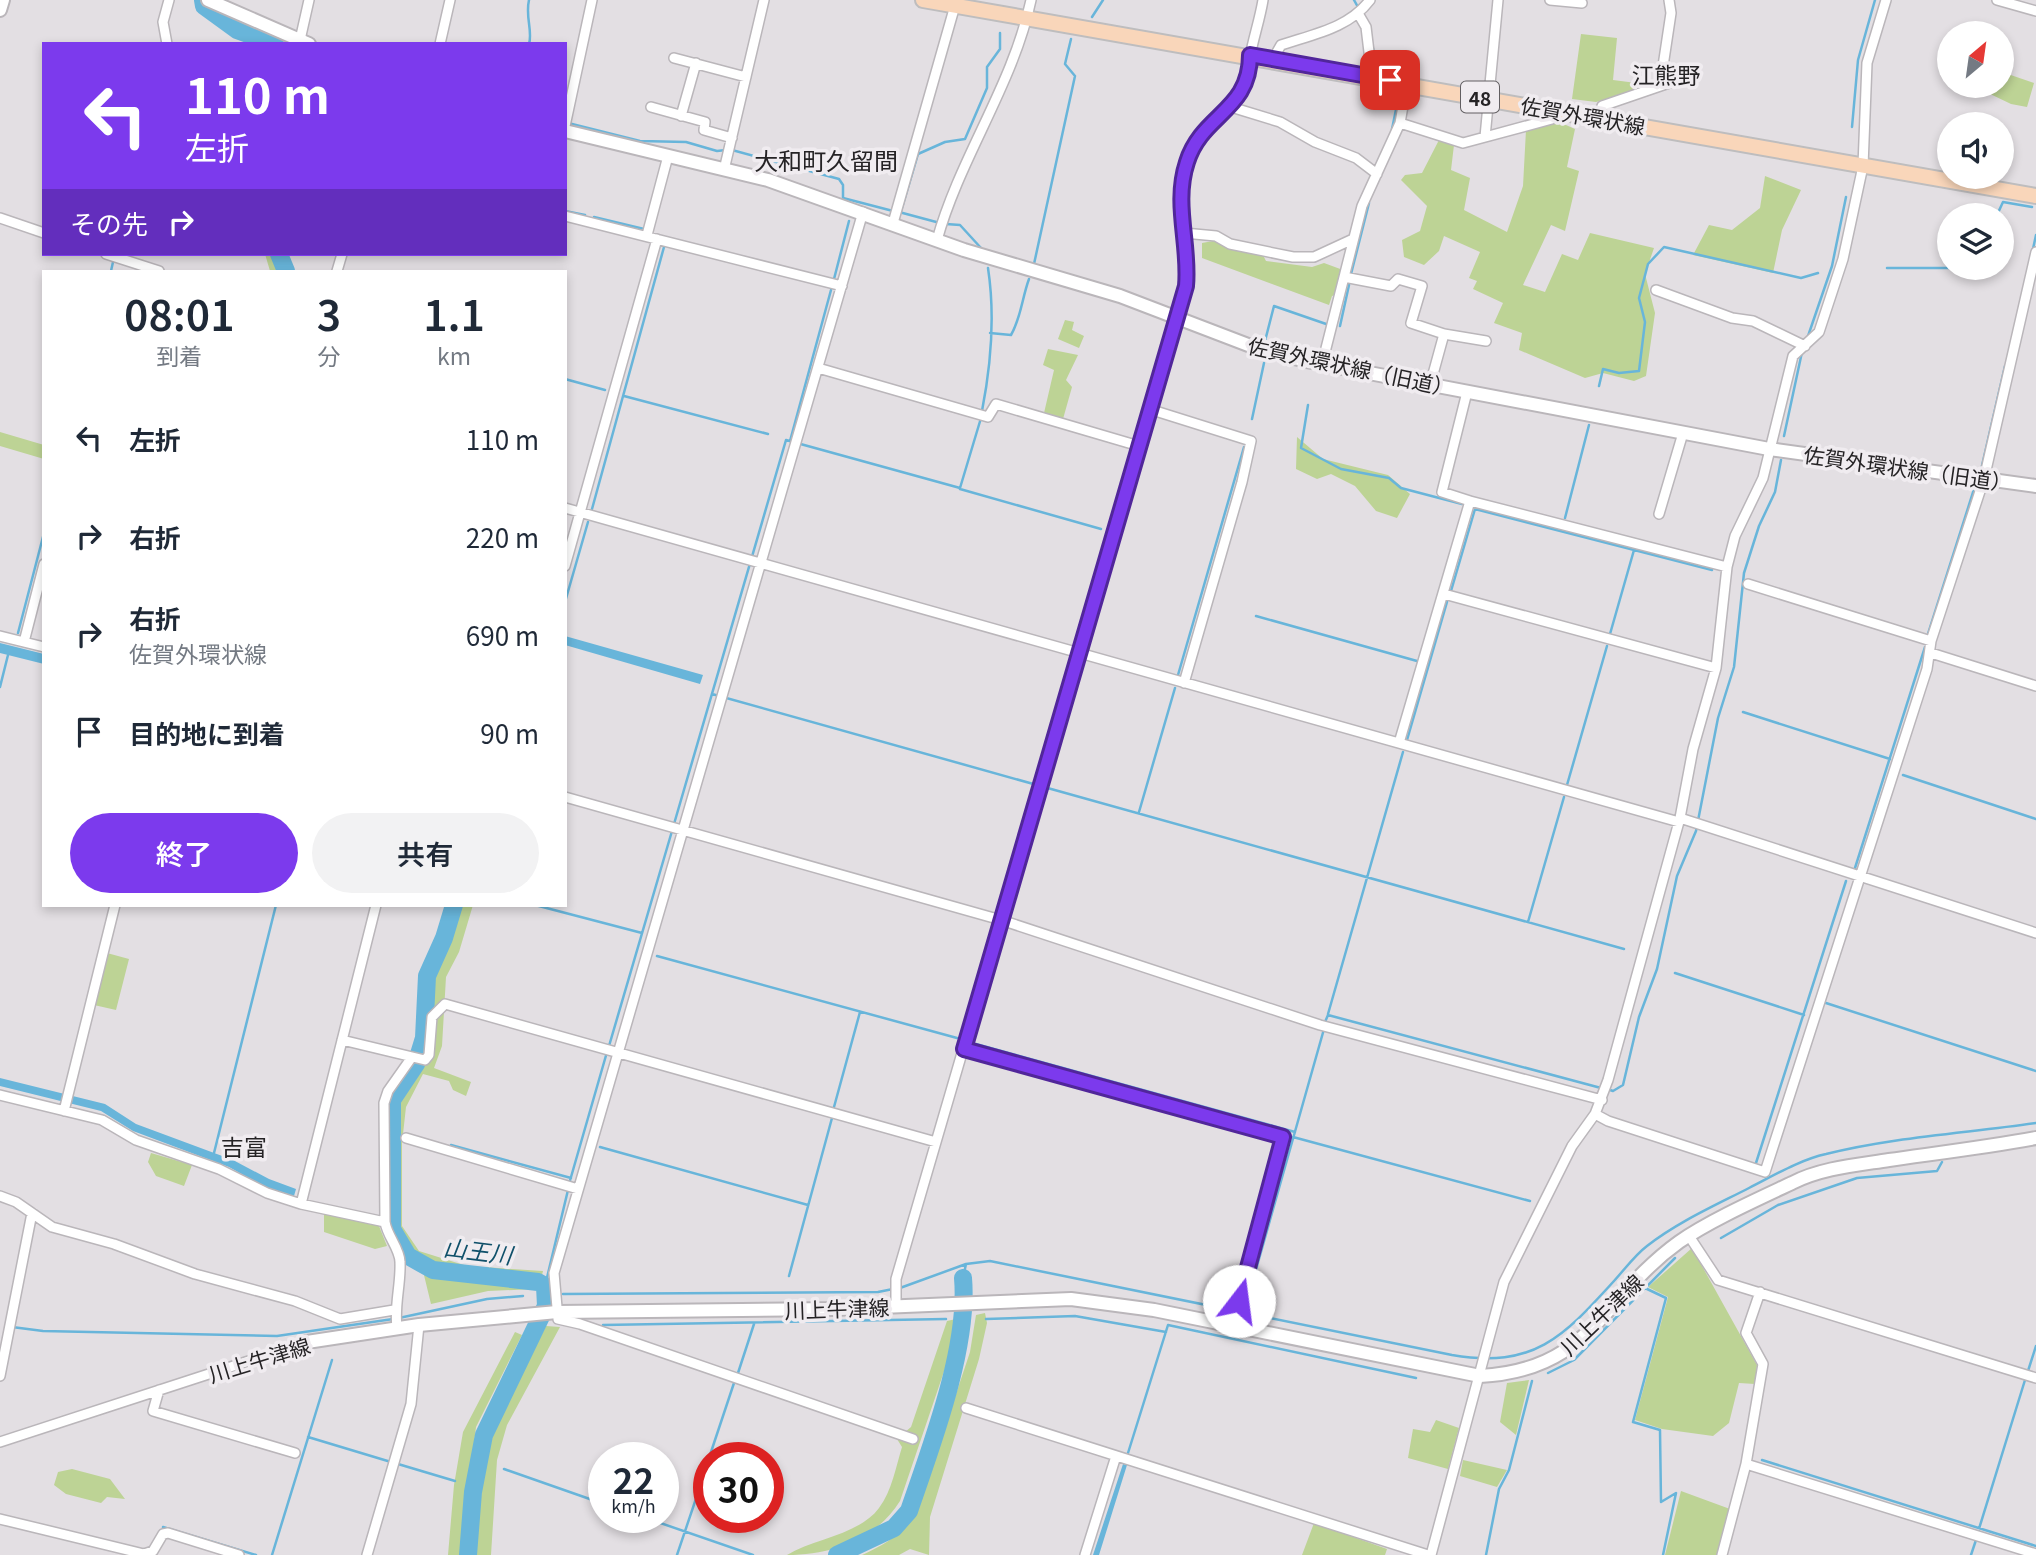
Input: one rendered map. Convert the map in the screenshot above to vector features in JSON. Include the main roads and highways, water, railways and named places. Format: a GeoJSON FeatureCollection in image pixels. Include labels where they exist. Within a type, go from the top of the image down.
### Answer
{"type":"FeatureCollection","features":[{"type":"Feature","properties":{"kind":"main road"},"geometry":{"type":"LineString","coordinates":[[0,10],[2,0]]}},
{"type":"Feature","properties":{"kind":"main road","name":"佐賀外環状線"},"geometry":{"type":"LineString","coordinates":[[923,0],[956,3],[1027,19],[1250,55],[2036,195]]}},
{"type":"Feature","properties":{"kind":"main road"},"geometry":{"type":"LineString","coordinates":[[210,1],[304,42]]}},
{"type":"Feature","properties":{"kind":"main road","name":"佐賀外環状線（旧道）"},"geometry":{"type":"LineString","coordinates":[[567,129],[668,156],[726,164],[863,212],[895,216],[940,229],[1256,348],[1322,364],[1769,449],[2036,486]]}},
{"type":"Feature","properties":{"kind":"main road","name":"川上牛津線"},"geometry":{"type":"LineString","coordinates":[[307,1342],[419,1325],[557,1312],[896,1300],[950,1303],[1051,1299],[1111,1303],[1481,1372],[1511,1374],[1557,1358],[1581,1339],[1651,1265],[1689,1236],[1795,1181],[1844,1167],[2036,1138]]}},
{"type":"Feature","properties":{"kind":"water"},"geometry":{"type":"Polygon","coordinates":[[[567,637],[703,675],[700,684],[567,646],[567,637]]]}},
{"type":"Feature","properties":{"kind":"water"},"geometry":{"type":"Polygon","coordinates":[[[0,643],[42,654],[42,664],[0,653],[0,643]]]}},
{"type":"Feature","properties":{"kind":"water"},"geometry":{"type":"Polygon","coordinates":[[[0,1078],[105,1104],[136,1124],[233,1160],[269,1179],[296,1189],[294,1196],[265,1187],[229,1167],[133,1131],[101,1111],[0,1086],[0,1078]]]}},
{"type":"Feature","properties":{"kind":"water"},"geometry":{"type":"Polygon","coordinates":[[[1123,1464],[1127,1465],[1099,1555],[1093,1555],[1123,1464]]]}},
{"type":"Feature","properties":{"kind":"waterway","name":"山王川"},"geometry":{"type":"LineString","coordinates":[[203,0],[204,6],[237,30],[270,42]]}},
{"type":"Feature","properties":{"kind":"waterway"},"geometry":{"type":"LineString","coordinates":[[529,0],[529,42]]}},
{"type":"Feature","properties":{"kind":"waterway"},"geometry":{"type":"LineString","coordinates":[[1092,17],[1103,0]]}},
{"type":"Feature","properties":{"kind":"waterway"},"geometry":{"type":"LineString","coordinates":[[1354,0],[1359,9]]}},
{"type":"Feature","properties":{"kind":"waterway"},"geometry":{"type":"LineString","coordinates":[[1852,127],[1858,60],[1875,0]]}},
{"type":"Feature","properties":{"kind":"waterway"},"geometry":{"type":"LineString","coordinates":[[901,211],[918,154],[945,142],[965,139],[987,88],[987,67],[1000,49],[1000,33]]}},
{"type":"Feature","properties":{"kind":"waterway"},"geometry":{"type":"LineString","coordinates":[[1034,264],[1075,76],[1065,64],[1071,39]]}},
{"type":"Feature","properties":{"kind":"waterway"},"geometry":{"type":"LineString","coordinates":[[1372,44],[1376,62]]}},
{"type":"Feature","properties":{"kind":"waterway"},"geometry":{"type":"LineString","coordinates":[[1392,129],[1399,95]]}},
{"type":"Feature","properties":{"kind":"waterway"},"geometry":{"type":"LineString","coordinates":[[568,123],[640,141],[686,142],[717,151],[726,150]]}},
{"type":"Feature","properties":{"kind":"waterway"},"geometry":{"type":"LineString","coordinates":[[732,150],[839,179],[843,185],[843,198],[893,211]]}},
{"type":"Feature","properties":{"kind":"waterway"},"geometry":{"type":"LineString","coordinates":[[1807,339],[1832,266],[1846,197]]}},
{"type":"Feature","properties":{"kind":"waterway"},"geometry":{"type":"LineString","coordinates":[[1351,274],[1369,203]]}},
{"type":"Feature","properties":{"kind":"waterway"},"geometry":{"type":"LineString","coordinates":[[2003,203],[2009,203]]}},
{"type":"Feature","properties":{"kind":"waterway"},"geometry":{"type":"LineString","coordinates":[[2014,204],[2032,207]]}},
{"type":"Feature","properties":{"kind":"waterway"},"geometry":{"type":"LineString","coordinates":[[567,211],[585,215]]}},
{"type":"Feature","properties":{"kind":"waterway"},"geometry":{"type":"LineString","coordinates":[[899,212],[940,223]]}},
{"type":"Feature","properties":{"kind":"waterway"},"geometry":{"type":"LineString","coordinates":[[594,217],[644,229]]}},
{"type":"Feature","properties":{"kind":"waterway"},"geometry":{"type":"LineString","coordinates":[[834,279],[849,221]]}},
{"type":"Feature","properties":{"kind":"waterway"},"geometry":{"type":"LineString","coordinates":[[946,224],[960,225],[981,248]]}},
{"type":"Feature","properties":{"kind":"waterway"},"geometry":{"type":"LineString","coordinates":[[2033,249],[2036,235]]}},
{"type":"Feature","properties":{"kind":"waterway"},"geometry":{"type":"LineString","coordinates":[[592,509],[664,247]]}},
{"type":"Feature","properties":{"kind":"waterway"},"geometry":{"type":"LineString","coordinates":[[1599,386],[1603,369],[1619,373],[1639,371],[1645,322],[1639,298],[1648,264],[1664,247],[1801,278],[1818,273]]}},
{"type":"Feature","properties":{"kind":"waterway","name":"山王川"},"geometry":{"type":"LineString","coordinates":[[280,256],[286,270]]}},
{"type":"Feature","properties":{"kind":"waterway"},"geometry":{"type":"LineString","coordinates":[[111,270],[113,262]]}},
{"type":"Feature","properties":{"kind":"waterway"},"geometry":{"type":"LineString","coordinates":[[982,411],[991,340],[988,268]]}},
{"type":"Feature","properties":{"kind":"waterway"},"geometry":{"type":"LineString","coordinates":[[1887,268],[1937,268]]}},
{"type":"Feature","properties":{"kind":"waterway"},"geometry":{"type":"LineString","coordinates":[[990,333],[1011,335],[1029,279]]}},
{"type":"Feature","properties":{"kind":"waterway"},"geometry":{"type":"LineString","coordinates":[[1340,326],[1349,285]]}},
{"type":"Feature","properties":{"kind":"waterway"},"geometry":{"type":"LineString","coordinates":[[790,441],[831,290]]}},
{"type":"Feature","properties":{"kind":"waterway"},"geometry":{"type":"LineString","coordinates":[[1265,341],[1274,306],[1329,325]]}},
{"type":"Feature","properties":{"kind":"waterway"},"geometry":{"type":"LineString","coordinates":[[1784,436],[1802,352]]}},
{"type":"Feature","properties":{"kind":"waterway"},"geometry":{"type":"LineString","coordinates":[[1252,419],[1264,363]]}},
{"type":"Feature","properties":{"kind":"waterway"},"geometry":{"type":"LineString","coordinates":[[1981,470],[2005,366]]}},
{"type":"Feature","properties":{"kind":"waterway"},"geometry":{"type":"LineString","coordinates":[[567,380],[605,390]]}},
{"type":"Feature","properties":{"kind":"waterway"},"geometry":{"type":"LineString","coordinates":[[624,396],[768,434]]}},
{"type":"Feature","properties":{"kind":"waterway"},"geometry":{"type":"LineString","coordinates":[[1308,405],[1301,448],[1341,469],[1389,478],[1401,488],[1462,504]]}},
{"type":"Feature","properties":{"kind":"waterway"},"geometry":{"type":"LineString","coordinates":[[674,824],[786,440],[960,488],[981,418]]}},
{"type":"Feature","properties":{"kind":"waterway"},"geometry":{"type":"LineString","coordinates":[[1565,518],[1589,425]]}},
{"type":"Feature","properties":{"kind":"waterway"},"geometry":{"type":"LineString","coordinates":[[1178,675],[1244,447]]}},
{"type":"Feature","properties":{"kind":"waterway"},"geometry":{"type":"LineString","coordinates":[[1607,1089],[1613,1091],[1623,1085],[1639,1017],[1657,969],[1677,876],[1696,831],[1718,718],[1734,667],[1744,573],[1759,526],[1775,492],[1781,460]]}},
{"type":"Feature","properties":{"kind":"waterway"},"geometry":{"type":"LineString","coordinates":[[1928,634],[1975,486]]}},
{"type":"Feature","properties":{"kind":"waterway"},"geometry":{"type":"LineString","coordinates":[[960,489],[1101,529]]}},
{"type":"Feature","properties":{"kind":"waterway"},"geometry":{"type":"LineString","coordinates":[[1451,591],[1475,509],[1712,570]]}},
{"type":"Feature","properties":{"kind":"waterway"},"geometry":{"type":"LineString","coordinates":[[567,595],[588,522]]}},
{"type":"Feature","properties":{"kind":"waterway"},"geometry":{"type":"LineString","coordinates":[[18,633],[42,541]]}},
{"type":"Feature","properties":{"kind":"waterway"},"geometry":{"type":"LineString","coordinates":[[1610,634],[1634,550]]}},
{"type":"Feature","properties":{"kind":"waterway"},"geometry":{"type":"LineString","coordinates":[[1407,740],[1447,602]]}},
{"type":"Feature","properties":{"kind":"waterway"},"geometry":{"type":"LineString","coordinates":[[1256,616],[1417,661]]}},
{"type":"Feature","properties":{"kind":"waterway"},"geometry":{"type":"LineString","coordinates":[[1567,785],[1607,646]]}},
{"type":"Feature","properties":{"kind":"waterway"},"geometry":{"type":"LineString","coordinates":[[1855,868],[1925,647]]}},
{"type":"Feature","properties":{"kind":"waterway"},"geometry":{"type":"LineString","coordinates":[[0,687],[8,655]]}},
{"type":"Feature","properties":{"kind":"waterway"},"geometry":{"type":"LineString","coordinates":[[1139,812],[1175,688]]}},
{"type":"Feature","properties":{"kind":"waterway"},"geometry":{"type":"LineString","coordinates":[[712,694],[1037,785]]}},
{"type":"Feature","properties":{"kind":"waterway"},"geometry":{"type":"LineString","coordinates":[[1743,712],[1890,759]]}},
{"type":"Feature","properties":{"kind":"waterway"},"geometry":{"type":"LineString","coordinates":[[1328,1014],[1403,752]]}},
{"type":"Feature","properties":{"kind":"waterway"},"geometry":{"type":"LineString","coordinates":[[1903,775],[2036,819]]}},
{"type":"Feature","properties":{"kind":"waterway"},"geometry":{"type":"LineString","coordinates":[[1044,787],[1624,949]]}},
{"type":"Feature","properties":{"kind":"waterway"},"geometry":{"type":"LineString","coordinates":[[1528,922],[1564,797]]}},
{"type":"Feature","properties":{"kind":"waterway"},"geometry":{"type":"LineString","coordinates":[[609,1046],[672,831]]}},
{"type":"Feature","properties":{"kind":"waterway"},"geometry":{"type":"LineString","coordinates":[[1756,1163],[1846,881]]}},
{"type":"Feature","properties":{"kind":"waterway"},"geometry":{"type":"LineString","coordinates":[[214,1153],[276,907]]}},
{"type":"Feature","properties":{"kind":"waterway","name":"山王川"},"geometry":{"type":"LineString","coordinates":[[453,907],[444,938],[427,976],[424,1038],[416,1064],[392,1100],[392,1229],[408,1256],[433,1270],[538,1282],[545,1286],[546,1306],[484,1435],[473,1492],[468,1555]]}},
{"type":"Feature","properties":{"kind":"waterway"},"geometry":{"type":"LineString","coordinates":[[543,907],[642,933]]}},
{"type":"Feature","properties":{"kind":"waterway"},"geometry":{"type":"LineString","coordinates":[[657,956],[957,1038]]}},
{"type":"Feature","properties":{"kind":"waterway"},"geometry":{"type":"LineString","coordinates":[[1675,973],[1804,1015]]}},
{"type":"Feature","properties":{"kind":"waterway"},"geometry":{"type":"LineString","coordinates":[[1826,1003],[2036,1071]]}},
{"type":"Feature","properties":{"kind":"waterway"},"geometry":{"type":"LineString","coordinates":[[834,1107],[860,1012]]}},
{"type":"Feature","properties":{"kind":"waterway"},"geometry":{"type":"LineString","coordinates":[[1325,1022],[1328,1015],[1601,1088]]}},
{"type":"Feature","properties":{"kind":"waterway"},"geometry":{"type":"LineString","coordinates":[[1244,1312],[1324,1029]]}},
{"type":"Feature","properties":{"kind":"waterway"},"geometry":{"type":"LineString","coordinates":[[976,1044],[1295,1132]]}},
{"type":"Feature","properties":{"kind":"waterway"},"geometry":{"type":"LineString","coordinates":[[569,1184],[607,1052]]}},
{"type":"Feature","properties":{"kind":"waterway"},"geometry":{"type":"LineString","coordinates":[[789,1276],[832,1118]]}},
{"type":"Feature","properties":{"kind":"waterway"},"geometry":{"type":"LineString","coordinates":[[963,1278],[966,1264],[990,1261],[1452,1355],[1505,1357],[1526,1353],[1562,1333],[1596,1301],[1638,1254],[1671,1229],[1796,1164],[1826,1154],[1878,1143],[2036,1123]]}},
{"type":"Feature","properties":{"kind":"waterway"},"geometry":{"type":"LineString","coordinates":[[1293,1137],[1530,1201]]}},
{"type":"Feature","properties":{"kind":"waterway"},"geometry":{"type":"LineString","coordinates":[[451,1145],[571,1178]]}},
{"type":"Feature","properties":{"kind":"waterway"},"geometry":{"type":"LineString","coordinates":[[600,1147],[808,1205]]}},
{"type":"Feature","properties":{"kind":"waterway"},"geometry":{"type":"LineString","coordinates":[[1721,1238],[1778,1205],[1857,1178],[1937,1171],[1942,1162]]}},
{"type":"Feature","properties":{"kind":"waterway"},"geometry":{"type":"LineString","coordinates":[[545,1286],[568,1190]]}},
{"type":"Feature","properties":{"kind":"waterway"},"geometry":{"type":"LineString","coordinates":[[1548,1373],[1574,1360],[1675,1258]]}},
{"type":"Feature","properties":{"kind":"waterway"},"geometry":{"type":"LineString","coordinates":[[900,1288],[966,1264]]}},
{"type":"Feature","properties":{"kind":"waterway"},"geometry":{"type":"LineString","coordinates":[[837,1555],[894,1528],[909,1511],[938,1426],[955,1364],[963,1305],[963,1278]]}},
{"type":"Feature","properties":{"kind":"waterway"},"geometry":{"type":"LineString","coordinates":[[1645,1288],[1666,1298],[1633,1422],[1660,1430],[1661,1502],[1676,1493],[1663,1555]]}},
{"type":"Feature","properties":{"kind":"waterway"},"geometry":{"type":"LineString","coordinates":[[563,1294],[878,1292],[893,1289]]}},
{"type":"Feature","properties":{"kind":"waterway"},"geometry":{"type":"LineString","coordinates":[[399,1318],[487,1299],[523,1296]]}},
{"type":"Feature","properties":{"kind":"waterway"},"geometry":{"type":"LineString","coordinates":[[986,1319],[1075,1316],[1166,1332]]}},
{"type":"Feature","properties":{"kind":"waterway"},"geometry":{"type":"LineString","coordinates":[[12,1327],[43,1331],[277,1336],[393,1319]]}},
{"type":"Feature","properties":{"kind":"waterway"},"geometry":{"type":"LineString","coordinates":[[603,1325],[946,1319]]}},
{"type":"Feature","properties":{"kind":"waterway"},"geometry":{"type":"LineString","coordinates":[[738,1373],[754,1324]]}},
{"type":"Feature","properties":{"kind":"waterway"},"geometry":{"type":"LineString","coordinates":[[1128,1453],[1168,1325],[1416,1378]]}},
{"type":"Feature","properties":{"kind":"waterway"},"geometry":{"type":"LineString","coordinates":[[2028,1371],[2036,1346]]}},
{"type":"Feature","properties":{"kind":"waterway"},"geometry":{"type":"LineString","coordinates":[[272,1555],[332,1360]]}},
{"type":"Feature","properties":{"kind":"waterway"},"geometry":{"type":"LineString","coordinates":[[1978,1532],[2025,1380]]}},
{"type":"Feature","properties":{"kind":"waterway"},"geometry":{"type":"LineString","coordinates":[[1486,1555],[1499,1489],[1509,1470],[1532,1381]]}},
{"type":"Feature","properties":{"kind":"waterway"},"geometry":{"type":"LineString","coordinates":[[714,1442],[734,1383]]}},
{"type":"Feature","properties":{"kind":"waterway"},"geometry":{"type":"LineString","coordinates":[[308,1437],[391,1462]]}},
{"type":"Feature","properties":{"kind":"waterway"},"geometry":{"type":"LineString","coordinates":[[1762,1460],[2036,1546]]}},
{"type":"Feature","properties":{"kind":"waterway"},"geometry":{"type":"LineString","coordinates":[[398,1464],[455,1481]]}},
{"type":"Feature","properties":{"kind":"waterway"},"geometry":{"type":"LineString","coordinates":[[504,1469],[588,1498]]}},
{"type":"Feature","properties":{"kind":"waterway"},"geometry":{"type":"LineString","coordinates":[[677,1555],[693,1508]]}},
{"type":"Feature","properties":{"kind":"waterway"},"geometry":{"type":"LineString","coordinates":[[163,1527],[256,1555]]}},
{"type":"Feature","properties":{"kind":"waterway"},"geometry":{"type":"LineString","coordinates":[[679,1529],[753,1555]]}},
{"type":"Feature","properties":{"kind":"waterway"},"geometry":{"type":"LineString","coordinates":[[1971,1555],[1976,1540]]}},
{"type":"Feature","properties":{"kind":"district","name":"江熊野"},"geometry":{"type":"Point","coordinates":[1666,74]}},
{"type":"Feature","properties":{"kind":"district","name":"大和町久留間"},"geometry":{"type":"Point","coordinates":[826,159]}},
{"type":"Feature","properties":{"kind":"district","name":"吉富"},"geometry":{"type":"Point","coordinates":[244,1146]}}]}
